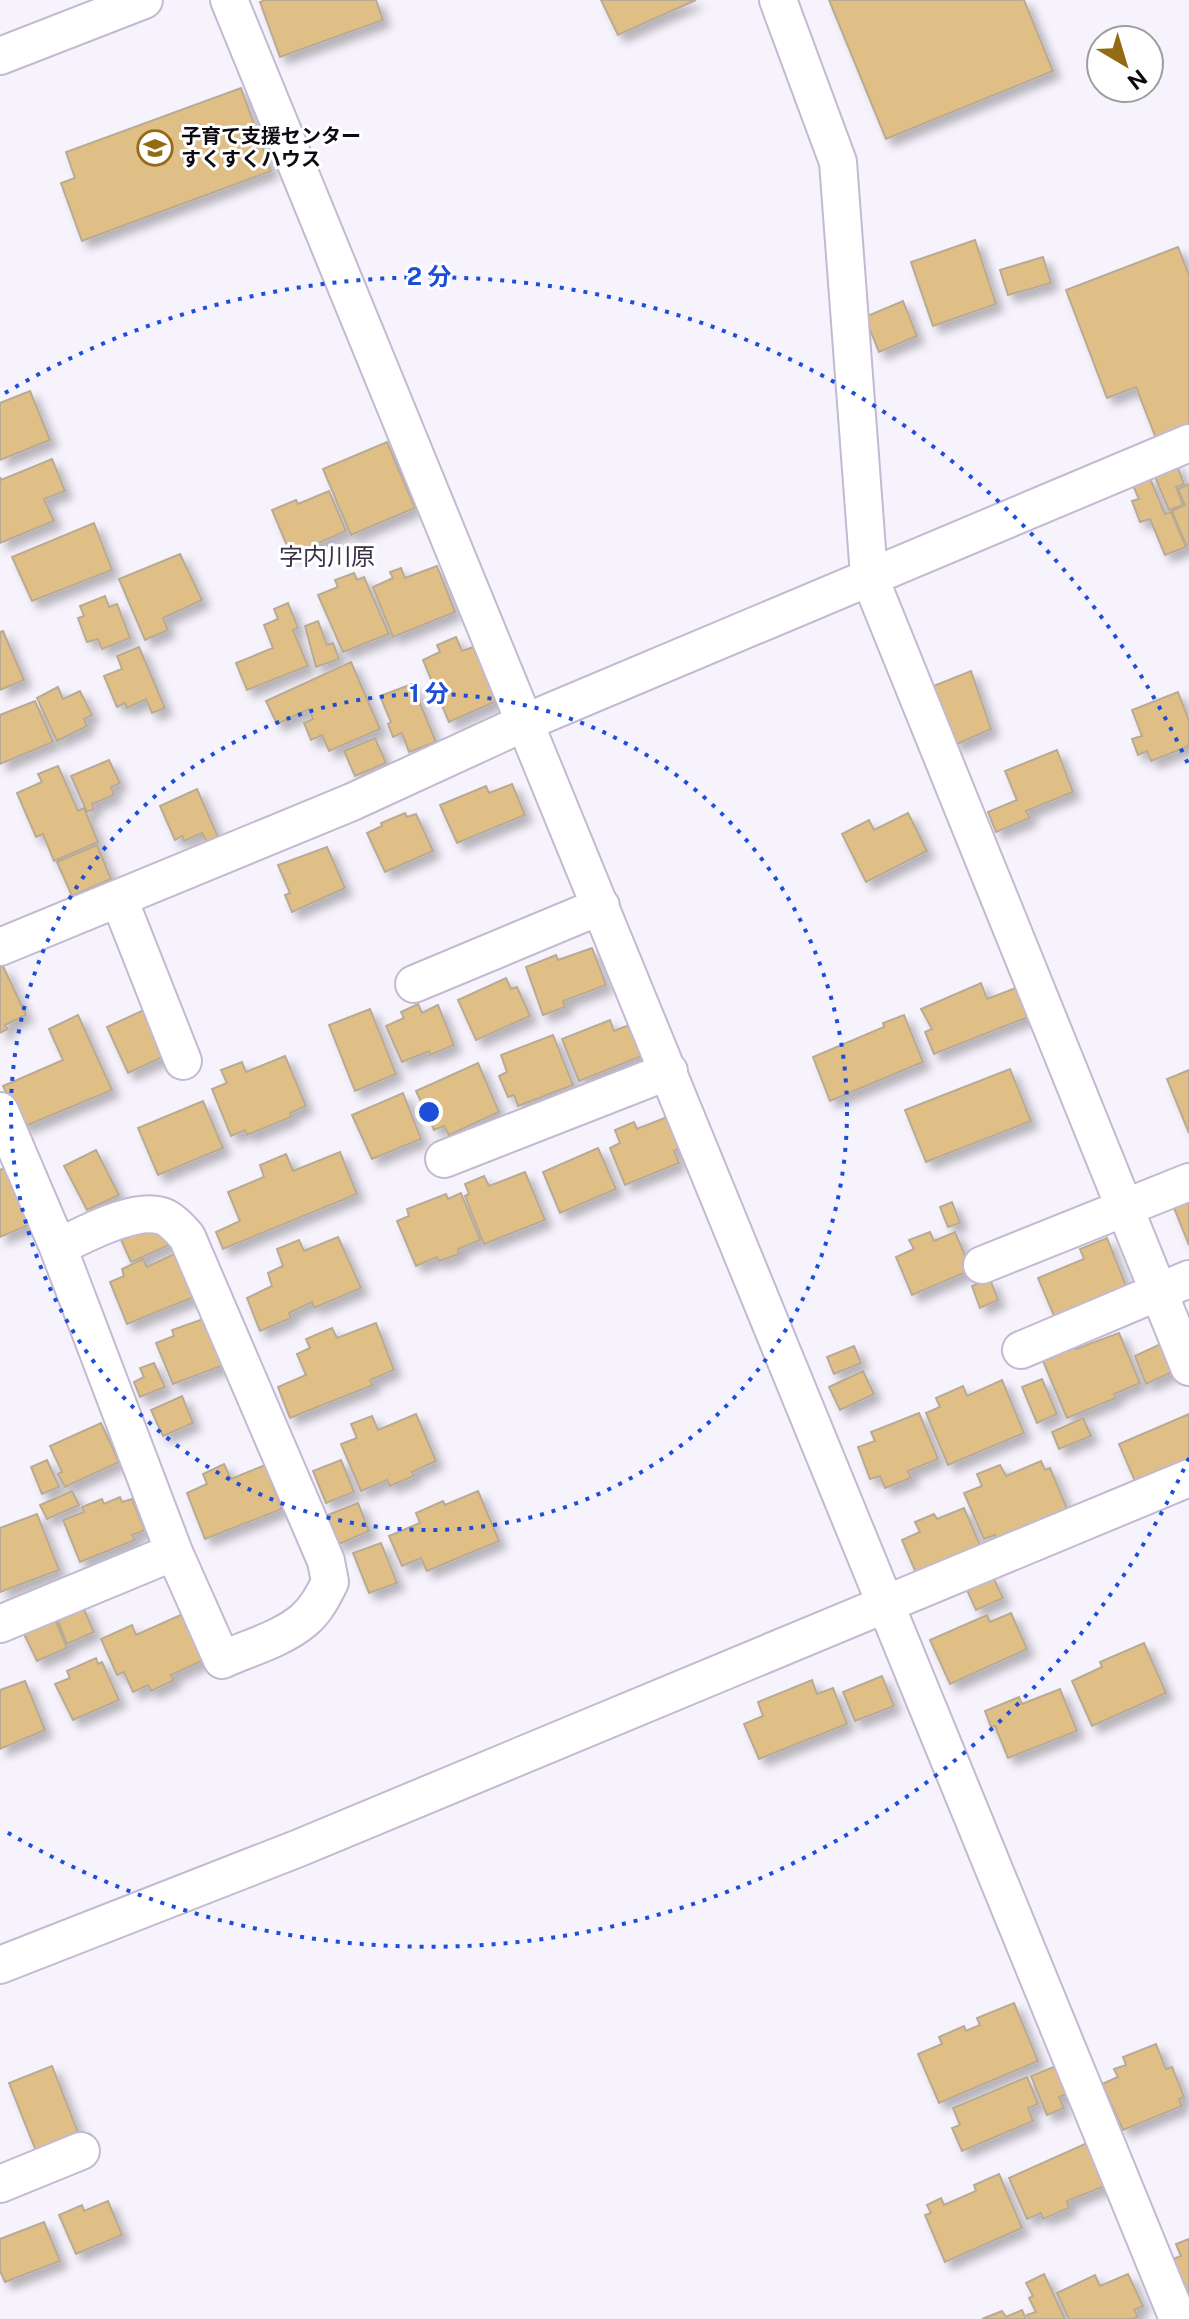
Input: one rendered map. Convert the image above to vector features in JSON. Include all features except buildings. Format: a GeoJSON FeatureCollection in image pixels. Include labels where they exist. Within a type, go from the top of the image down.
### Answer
{"type":"FeatureCollection","features":[{"type":"Feature","properties":{"kind":"street"},"geometry":{"type":"LineString","coordinates":[[0,56],[144,0]]}},
{"type":"Feature","properties":{"kind":"street"},"geometry":{"type":"LineString","coordinates":[[229,0],[1178,2319]]}},
{"type":"Feature","properties":{"kind":"street"},"geometry":{"type":"LineString","coordinates":[[778,0],[838,162],[869,576],[1125,1208],[1174,1286],[1189,1367]]}},
{"type":"Feature","properties":{"kind":"street"},"geometry":{"type":"LineString","coordinates":[[0,947],[352,802],[526,722],[1189,443]]}},
{"type":"Feature","properties":{"kind":"street"},"geometry":{"type":"LineString","coordinates":[[119,899],[183,1061]]}},
{"type":"Feature","properties":{"kind":"street"},"geometry":{"type":"LineString","coordinates":[[414,984],[601,906]]}},
{"type":"Feature","properties":{"kind":"street"},"geometry":{"type":"LineString","coordinates":[[444,1159],[669,1071]]}},
{"type":"Feature","properties":{"kind":"street"},"geometry":{"type":"LineString","coordinates":[[0,1111],[58,1247],[174,1552],[222,1660],[285,1632],[318,1605],[330,1582],[326,1561],[187,1237],[164,1216],[146,1214],[114,1222],[58,1247]]}},
{"type":"Feature","properties":{"kind":"street"},"geometry":{"type":"LineString","coordinates":[[982,1265],[1189,1182]]}},
{"type":"Feature","properties":{"kind":"street"},"geometry":{"type":"LineString","coordinates":[[1021,1350],[1174,1286]]}},
{"type":"Feature","properties":{"kind":"street"},"geometry":{"type":"LineString","coordinates":[[0,1965],[299,1848],[1189,1478]]}},
{"type":"Feature","properties":{"kind":"street"},"geometry":{"type":"LineString","coordinates":[[0,1624],[174,1552]]}},
{"type":"Feature","properties":{"kind":"street"},"geometry":{"type":"LineString","coordinates":[[0,2184],[81,2151]]}},
{"type":"Feature","properties":{"kind":"place","name":"子育て支援センター すくすくハウス"},"geometry":{"type":"Point","coordinates":[155,148]}},
{"type":"Feature","properties":{"kind":"district","name":"字内川原"},"geometry":{"type":"Point","coordinates":[327,556]}}]}
